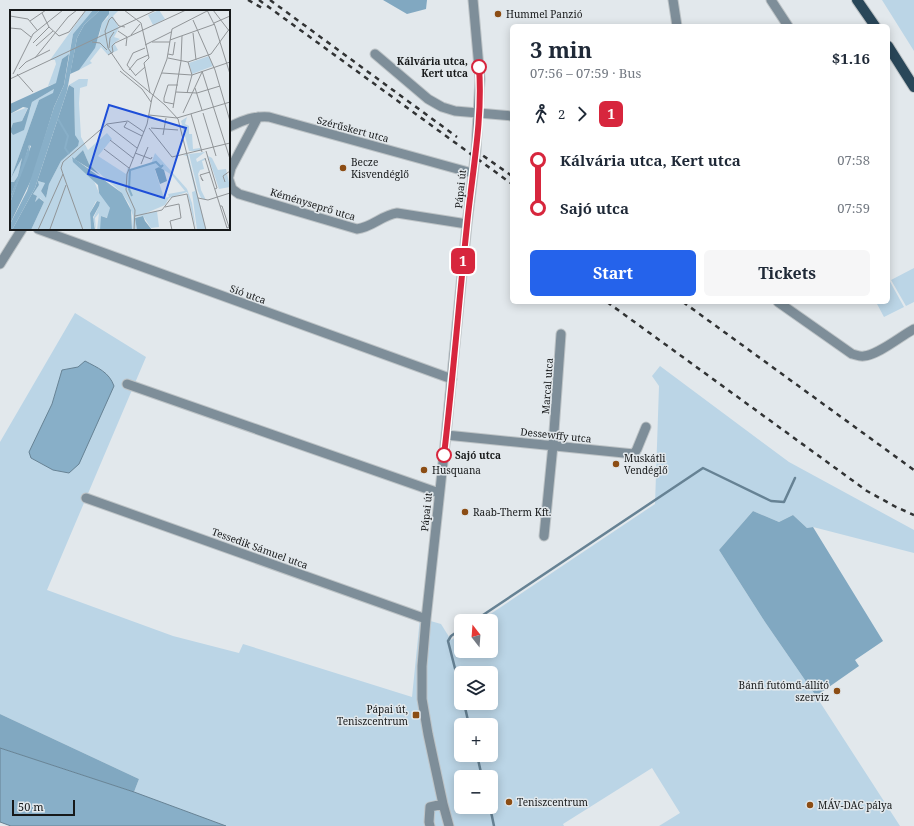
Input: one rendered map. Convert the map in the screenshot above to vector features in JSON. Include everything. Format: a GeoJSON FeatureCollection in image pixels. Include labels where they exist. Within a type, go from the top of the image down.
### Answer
{"type":"FeatureCollection","features":[{"type":"Feature","properties":{"kind":"main road"},"geometry":{"type":"LineString","coordinates":[[857,0],[874,24]]}},
{"type":"Feature","properties":{"kind":"main road"},"geometry":{"type":"LineString","coordinates":[[890,49],[914,87]]}},
{"type":"Feature","properties":{"kind":"street","name":"Pápai út"},"geometry":{"type":"LineString","coordinates":[[449,826],[428,734],[422,699],[422,666],[479,112],[480,79],[473,0]]}},
{"type":"Feature","properties":{"kind":"street"},"geometry":{"type":"LineString","coordinates":[[673,0],[677,24]]}},
{"type":"Feature","properties":{"kind":"street"},"geometry":{"type":"LineString","coordinates":[[770,0],[787,24]]}},
{"type":"Feature","properties":{"kind":"street"},"geometry":{"type":"LineString","coordinates":[[375,54],[428,99],[442,107],[455,111],[510,115]]}},
{"type":"Feature","properties":{"kind":"street"},"geometry":{"type":"LineString","coordinates":[[230,172],[258,117]]}},
{"type":"Feature","properties":{"kind":"street","name":"Szérűskert utca"},"geometry":{"type":"LineString","coordinates":[[230,127],[248,118],[269,117],[472,173]]}},
{"type":"Feature","properties":{"kind":"street","name":"Kéményseprő utca"},"geometry":{"type":"LineString","coordinates":[[230,183],[232,189],[239,194],[357,229],[366,228],[390,214],[396,213],[467,224]]}},
{"type":"Feature","properties":{"kind":"street"},"geometry":{"type":"LineString","coordinates":[[0,264],[21,230]]}},
{"type":"Feature","properties":{"kind":"street","name":"Sió utca"},"geometry":{"type":"LineString","coordinates":[[41,230],[452,379]]}},
{"type":"Feature","properties":{"kind":"street"},"geometry":{"type":"LineString","coordinates":[[781,304],[852,354],[864,356],[875,354],[914,329]]}},
{"type":"Feature","properties":{"kind":"street","name":"Marcal utca"},"geometry":{"type":"LineString","coordinates":[[544,536],[554,445],[561,334]]}},
{"type":"Feature","properties":{"kind":"street"},"geometry":{"type":"LineString","coordinates":[[128,384],[439,493]]}},
{"type":"Feature","properties":{"kind":"street","name":"Dessewffy utca"},"geometry":{"type":"LineString","coordinates":[[446,435],[634,454],[646,427]]}},
{"type":"Feature","properties":{"kind":"street","name":"Tessedik Sámuel utca"},"geometry":{"type":"LineString","coordinates":[[86,498],[426,619]]}},
{"type":"Feature","properties":{"kind":"street"},"geometry":{"type":"LineString","coordinates":[[430,826],[430,807],[443,804]]}},
{"type":"Feature","properties":{"kind":"shaded area"},"geometry":{"type":"Polygon","coordinates":[[[383,0],[427,0],[426,9],[407,14],[383,0]]]}},
{"type":"Feature","properties":{"kind":"shaded area"},"geometry":{"type":"Polygon","coordinates":[[[882,0],[914,0],[914,51],[882,0]]]}},
{"type":"Feature","properties":{"kind":"shaded area"},"geometry":{"type":"Polygon","coordinates":[[[914,268],[914,302],[906,306],[891,280],[914,268]]]}},
{"type":"Feature","properties":{"kind":"shaded area"},"geometry":{"type":"Polygon","coordinates":[[[890,282],[904,307],[884,317],[877,304],[890,304],[890,282]]]}},
{"type":"Feature","properties":{"kind":"shaded area"},"geometry":{"type":"Polygon","coordinates":[[[75,313],[146,357],[47,590],[173,636],[239,653],[243,644],[412,697],[420,618],[441,624],[451,640],[454,638],[454,658],[498,658],[498,614],[490,614],[655,504],[659,386],[652,376],[660,366],[789,462],[914,530],[914,553],[813,527],[807,528],[793,515],[779,522],[753,511],[719,550],[900,826],[659,826],[680,813],[652,768],[563,824],[564,826],[226,826],[134,792],[139,779],[0,714],[0,442],[75,313]],[[78,367],[62,370],[52,404],[31,458],[53,470],[69,473],[78,367]]]}},
{"type":"Feature","properties":{"kind":"shaded area"},"geometry":{"type":"Polygon","coordinates":[[[85,361],[99,368],[106,374],[114,386],[79,464],[69,473],[53,470],[31,458],[29,452],[52,404],[62,370],[78,367],[85,361]]]}},
{"type":"Feature","properties":{"kind":"shaded area"},"geometry":{"type":"Polygon","coordinates":[[[753,511],[779,522],[793,515],[807,528],[813,527],[883,641],[855,660],[859,666],[816,696],[765,622],[719,550],[753,511]]]}},
{"type":"Feature","properties":{"kind":"shaded area"},"geometry":{"type":"Polygon","coordinates":[[[0,714],[139,779],[134,792],[0,748],[0,714]]]}},
{"type":"Feature","properties":{"kind":"shaded area"},"geometry":{"type":"Polygon","coordinates":[[[0,748],[134,792],[226,826],[11,826],[0,822],[0,748]]]}},
{"type":"Feature","properties":{"kind":"waterway"},"geometry":{"type":"LineString","coordinates":[[484,614],[703,468],[771,501],[784,502],[795,478]]}},
{"type":"Feature","properties":{"kind":"waterway"},"geometry":{"type":"LineString","coordinates":[[454,634],[448,641],[454,666]]}},
{"type":"Feature","properties":{"kind":"waterway"},"geometry":{"type":"LineString","coordinates":[[466,710],[467,718]]}},
{"type":"Feature","properties":{"kind":"waterway"},"geometry":{"type":"LineString","coordinates":[[479,762],[480,770]]}},
{"type":"Feature","properties":{"kind":"waterway"},"geometry":{"type":"LineString","coordinates":[[491,814],[494,826]]}},
{"type":"Feature","properties":{"kind":"railway"},"geometry":{"type":"LineString","coordinates":[[248,0],[264,9]]}},
{"type":"Feature","properties":{"kind":"railway"},"geometry":{"type":"LineString","coordinates":[[259,0],[510,183]]}},
{"type":"Feature","properties":{"kind":"railway"},"geometry":{"type":"LineString","coordinates":[[270,0],[457,137]]}},
{"type":"Feature","properties":{"kind":"railway"},"geometry":{"type":"LineString","coordinates":[[475,150],[510,175]]}},
{"type":"Feature","properties":{"kind":"railway"},"geometry":{"type":"LineString","coordinates":[[610,304],[867,491],[914,515]]}},
{"type":"Feature","properties":{"kind":"railway"},"geometry":{"type":"LineString","coordinates":[[686,304],[914,470]]}},
{"type":"Feature","properties":{"kind":"bus line","name":"1"},"geometry":{"type":"LineString","coordinates":[[444,455],[472,173],[476,150],[479,112],[479,67]]}},
{"type":"Feature","properties":{"kind":"place","name":"Hummel Panzió"},"geometry":{"type":"Point","coordinates":[498,14]}},
{"type":"Feature","properties":{"kind":"place","name":"Kálvária utca, Kert utca"},"geometry":{"type":"Point","coordinates":[479,67]}},
{"type":"Feature","properties":{"kind":"place","name":"Becze Kisvendéglő"},"geometry":{"type":"Point","coordinates":[343,168]}},
{"type":"Feature","properties":{"kind":"place","name":"Sajó utca"},"geometry":{"type":"Point","coordinates":[444,455]}},
{"type":"Feature","properties":{"kind":"place","name":"Muskátli Vendéglő"},"geometry":{"type":"Point","coordinates":[616,464]}},
{"type":"Feature","properties":{"kind":"place","name":"Husquana"},"geometry":{"type":"Point","coordinates":[424,470]}},
{"type":"Feature","properties":{"kind":"place","name":"Raab-Therm Kft."},"geometry":{"type":"Point","coordinates":[465,512]}},
{"type":"Feature","properties":{"kind":"place","name":"Bánfi futómű-állító szerviz"},"geometry":{"type":"Point","coordinates":[837,691]}},
{"type":"Feature","properties":{"kind":"place","name":"Pápai út, Teniszcentrum"},"geometry":{"type":"Point","coordinates":[416,715]}},
{"type":"Feature","properties":{"kind":"place","name":"Teniszcentrum"},"geometry":{"type":"Point","coordinates":[509,802]}},
{"type":"Feature","properties":{"kind":"place","name":"MÁV-DAC pálya"},"geometry":{"type":"Point","coordinates":[810,805]}}]}
